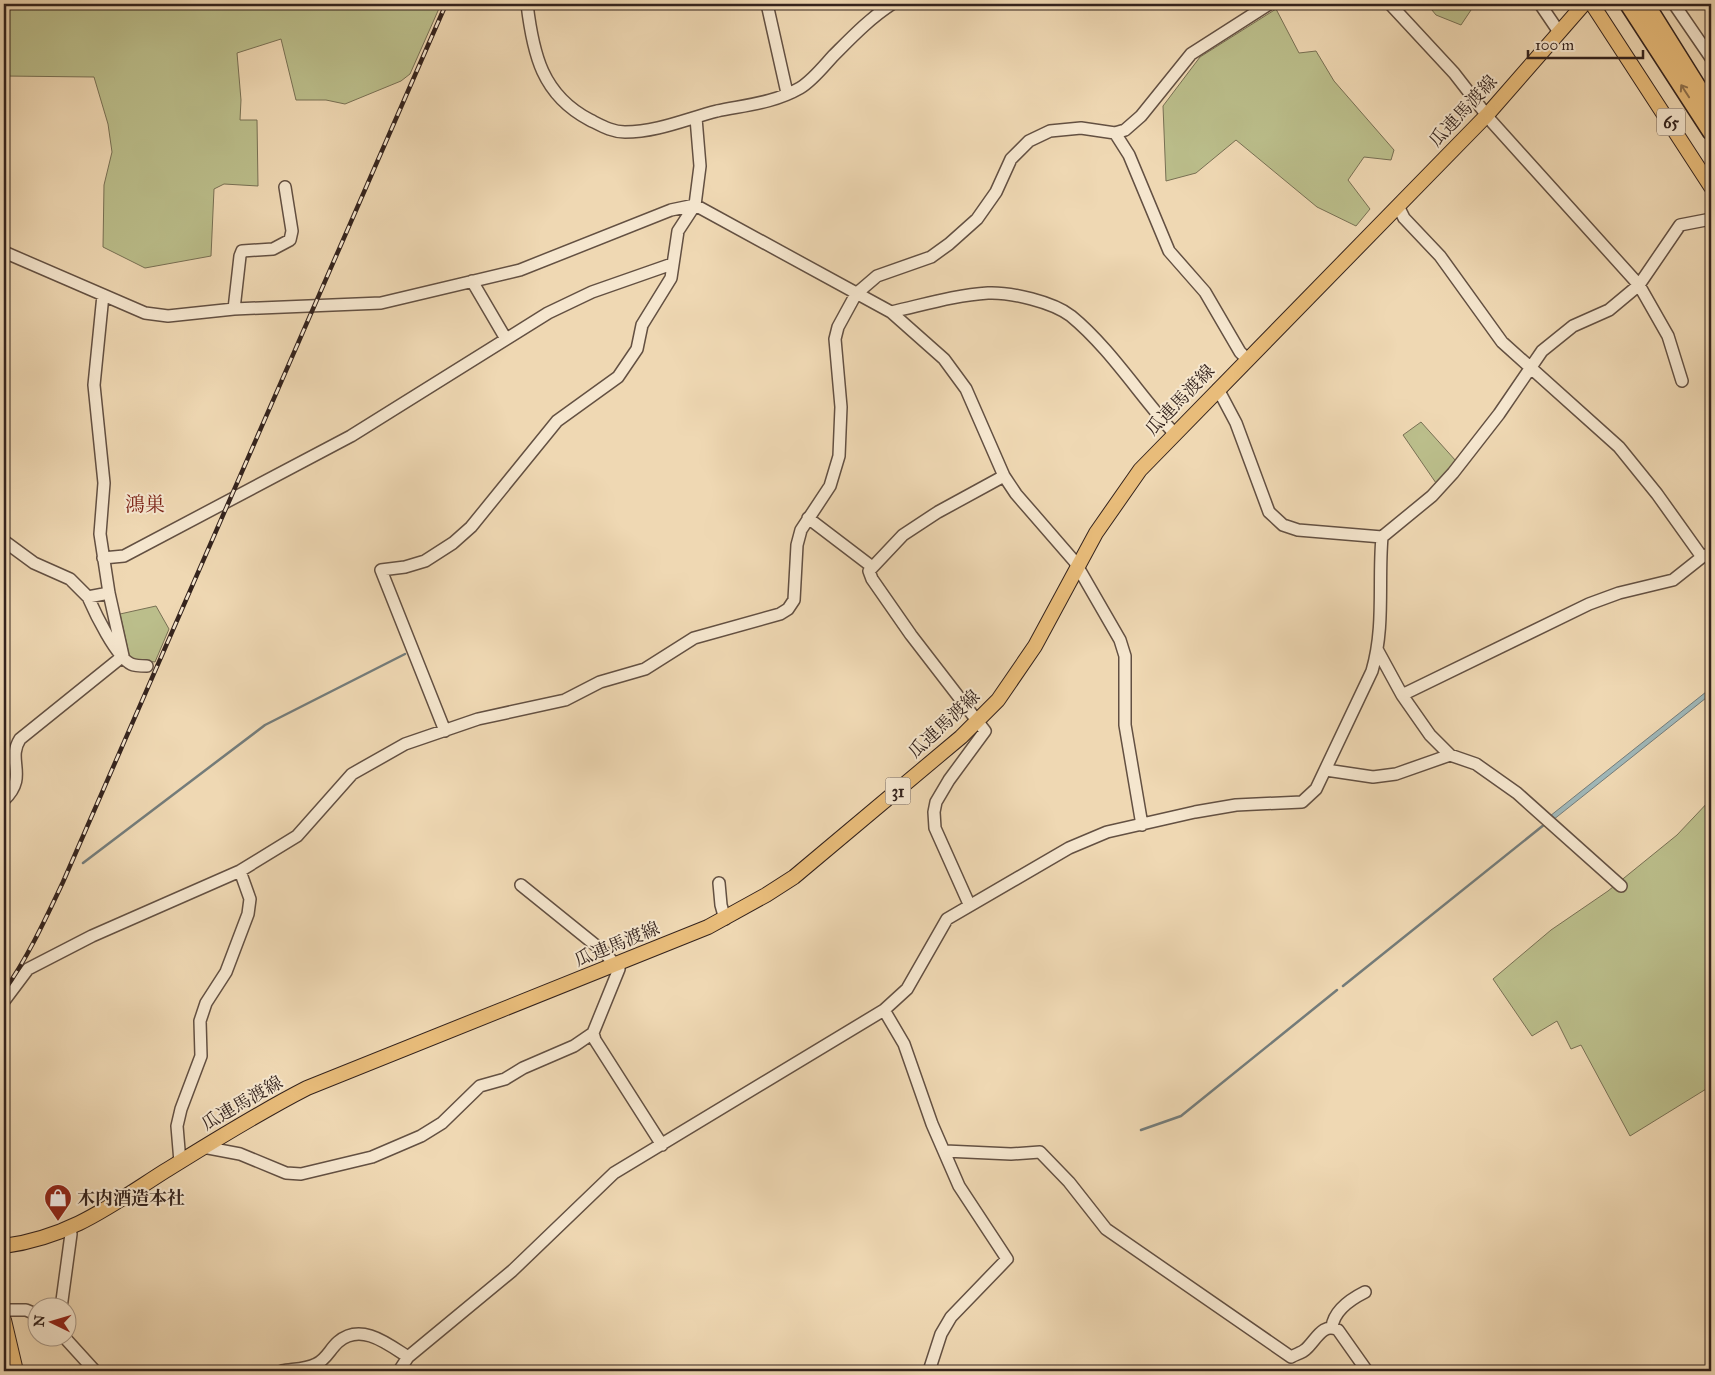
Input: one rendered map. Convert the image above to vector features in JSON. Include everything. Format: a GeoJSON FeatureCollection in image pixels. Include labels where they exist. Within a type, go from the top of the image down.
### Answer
{"type":"FeatureCollection","features":[{"type":"Feature","properties":{"kind":"highway"},"geometry":{"type":"LineString","coordinates":[[1628,4],[1711,132]]}},
{"type":"Feature","properties":{"kind":"highway"},"geometry":{"type":"LineString","coordinates":[[1646,4],[1711,108]]}},
{"type":"Feature","properties":{"kind":"main road","name":"瓜連馬渡線"},"geometry":{"type":"LineString","coordinates":[[4,1246],[43,1239],[70,1229],[246,1120],[307,1088],[725,919],[794,877],[937,758],[998,700],[1019,670],[1117,500],[1140,470],[1174,433],[1487,115],[1584,4]]}},
{"type":"Feature","properties":{"kind":"main road","name":"65"},"geometry":{"type":"LineString","coordinates":[[1592,4],[1711,187]]}},
{"type":"Feature","properties":{"kind":"main road"},"geometry":{"type":"LineString","coordinates":[[4,1320],[5,1334],[16,1371]]}},
{"type":"Feature","properties":{"kind":"street"},"geometry":{"type":"LineString","coordinates":[[527,4],[531,38],[544,75],[556,95],[573,112],[608,130],[624,132],[657,129],[716,112],[766,103],[801,88],[866,22],[892,4]]}},
{"type":"Feature","properties":{"kind":"street"},"geometry":{"type":"LineString","coordinates":[[767,4],[787,93]]}},
{"type":"Feature","properties":{"kind":"street"},"geometry":{"type":"LineString","coordinates":[[4,1001],[28,969],[92,936],[240,871],[297,836],[352,774],[405,744],[478,718],[565,700],[600,682],[645,669],[694,638],[780,614],[788,610],[794,600],[797,545],[801,530],[830,486],[839,456],[841,407],[835,339],[838,328],[856,294],[877,276],[932,257],[963,232],[977,219],[996,192],[1011,159],[1029,141],[1050,131],[1081,128],[1115,133],[1125,130],[1141,116],[1191,54],[1268,4]]}},
{"type":"Feature","properties":{"kind":"street"},"geometry":{"type":"LineString","coordinates":[[1390,4],[1454,73],[1487,115],[1640,285],[1668,336],[1682,381]]}},
{"type":"Feature","properties":{"kind":"street"},"geometry":{"type":"LineString","coordinates":[[1540,4],[1559,32]]}},
{"type":"Feature","properties":{"kind":"street"},"geometry":{"type":"LineString","coordinates":[[1674,4],[1711,58]]}},
{"type":"Feature","properties":{"kind":"street"},"geometry":{"type":"LineString","coordinates":[[445,731],[380,570],[405,568],[425,560],[453,543],[471,527],[557,421],[618,377],[637,349],[642,325],[670,278],[678,231],[695,206],[700,166],[696,118]]}},
{"type":"Feature","properties":{"kind":"street"},"geometry":{"type":"LineString","coordinates":[[1115,133],[1129,156],[1169,251],[1205,292],[1246,360]]}},
{"type":"Feature","properties":{"kind":"street"},"geometry":{"type":"LineString","coordinates":[[234,309],[242,251],[273,249],[290,240],[292,231],[285,187]]}},
{"type":"Feature","properties":{"kind":"street"},"geometry":{"type":"LineString","coordinates":[[4,252],[145,313],[168,316],[234,309],[381,303],[520,270],[671,210],[695,206],[891,312],[944,360],[966,389],[1004,476],[1016,494],[1067,552],[1120,640],[1125,656],[1125,725],[1142,825]]}},
{"type":"Feature","properties":{"kind":"street"},"geometry":{"type":"LineString","coordinates":[[1398,206],[1404,218],[1440,256],[1502,342],[1619,447],[1707,555],[1672,580],[1618,593],[1589,604],[1402,695]]}},
{"type":"Feature","properties":{"kind":"street"},"geometry":{"type":"LineString","coordinates":[[1218,389],[1236,423],[1269,512],[1283,525],[1298,530],[1382,537],[1432,496],[1453,473],[1531,369],[1542,351],[1558,336],[1573,326],[1609,310],[1640,285],[1680,225],[1711,220]]}},
{"type":"Feature","properties":{"kind":"street"},"geometry":{"type":"LineString","coordinates":[[103,558],[124,556],[351,436],[548,313],[592,292],[672,264]]}},
{"type":"Feature","properties":{"kind":"street"},"geometry":{"type":"LineString","coordinates":[[472,281],[506,339]]}},
{"type":"Feature","properties":{"kind":"street"},"geometry":{"type":"LineString","coordinates":[[891,312],[958,297],[989,293],[1027,296],[1070,315],[1096,342],[1174,433]]}},
{"type":"Feature","properties":{"kind":"street"},"geometry":{"type":"LineString","coordinates":[[103,295],[94,385],[104,483],[100,534],[109,594],[123,656]]}},
{"type":"Feature","properties":{"kind":"street"},"geometry":{"type":"LineString","coordinates":[[969,904],[935,828],[934,812],[936,802],[948,780],[985,731],[911,635],[878,587],[870,571],[871,566],[903,535],[938,512],[1004,476]]}},
{"type":"Feature","properties":{"kind":"street"},"geometry":{"type":"LineString","coordinates":[[808,518],[867,561],[871,566]]}},
{"type":"Feature","properties":{"kind":"street"},"geometry":{"type":"LineString","coordinates":[[399,1371],[408,1356],[512,1271],[614,1173],[884,1010],[907,989],[915,978],[947,919],[969,904],[1069,848],[1107,832],[1236,805],[1302,802],[1316,789],[1372,671],[1378,651],[1381,618],[1382,537]]}},
{"type":"Feature","properties":{"kind":"street"},"geometry":{"type":"LineString","coordinates":[[4,541],[34,563],[70,578],[88,597],[102,628],[123,656],[130,664],[147,666]]}},
{"type":"Feature","properties":{"kind":"street"},"geometry":{"type":"LineString","coordinates":[[88,597],[109,594]]}},
{"type":"Feature","properties":{"kind":"street"},"geometry":{"type":"LineString","coordinates":[[1378,651],[1402,695],[1430,735],[1450,755],[1476,764],[1517,793],[1621,886]]}},
{"type":"Feature","properties":{"kind":"street"},"geometry":{"type":"LineString","coordinates":[[4,800],[13,792],[17,782],[16,746],[20,739],[123,656]]}},
{"type":"Feature","properties":{"kind":"street"},"geometry":{"type":"LineString","coordinates":[[1326,770],[1372,777],[1396,774],[1450,755]]}},
{"type":"Feature","properties":{"kind":"street"},"geometry":{"type":"LineString","coordinates":[[180,1162],[177,1126],[181,1109],[201,1056],[200,1021],[206,1002],[226,972],[248,914],[250,899],[240,871]]}},
{"type":"Feature","properties":{"kind":"street"},"geometry":{"type":"LineString","coordinates":[[719,883],[721,906],[725,919]]}},
{"type":"Feature","properties":{"kind":"street"},"geometry":{"type":"LineString","coordinates":[[203,1147],[240,1154],[286,1173],[308,1172],[372,1157],[432,1131],[480,1086],[505,1079],[523,1068],[574,1046],[593,1033],[619,969],[604,952],[521,885]]}},
{"type":"Feature","properties":{"kind":"street"},"geometry":{"type":"LineString","coordinates":[[884,1010],[904,1044],[932,1124],[959,1186],[1007,1259],[951,1317],[941,1334],[929,1371]]}},
{"type":"Feature","properties":{"kind":"street"},"geometry":{"type":"LineString","coordinates":[[593,1033],[595,1040],[662,1145]]}},
{"type":"Feature","properties":{"kind":"street"},"geometry":{"type":"LineString","coordinates":[[945,1151],[1012,1154],[1040,1152],[1068,1182],[1106,1229],[1291,1357],[1305,1350],[1325,1328],[1332,1327],[1338,1330],[1367,1371]]}},
{"type":"Feature","properties":{"kind":"street"},"geometry":{"type":"LineString","coordinates":[[63,1298],[68,1268],[70,1229]]}},
{"type":"Feature","properties":{"kind":"street"},"geometry":{"type":"LineString","coordinates":[[1332,1327],[1333,1319],[1342,1308],[1365,1292]]}},
{"type":"Feature","properties":{"kind":"street"},"geometry":{"type":"LineString","coordinates":[[4,1310],[28,1311]]}},
{"type":"Feature","properties":{"kind":"street"},"geometry":{"type":"LineString","coordinates":[[282,1371],[316,1364],[325,1358],[336,1343],[343,1338],[356,1335],[376,1337],[408,1356]]}},
{"type":"Feature","properties":{"kind":"street"},"geometry":{"type":"LineString","coordinates":[[74,1348],[95,1371]]}},
{"type":"Feature","properties":{"kind":"green space"},"geometry":{"type":"Polygon","coordinates":[[[4,4],[441,4],[410,74],[401,81],[345,104],[326,100],[296,100],[281,39],[237,53],[241,100],[240,120],[257,120],[258,186],[224,184],[214,189],[211,256],[145,268],[103,247],[104,185],[112,152],[108,124],[94,77],[4,76],[4,4]]]}},
{"type":"Feature","properties":{"kind":"green space"},"geometry":{"type":"Polygon","coordinates":[[[1427,4],[1475,4],[1461,25],[1436,15],[1427,4]]]}},
{"type":"Feature","properties":{"kind":"green space"},"geometry":{"type":"Polygon","coordinates":[[[1276,9],[1299,53],[1316,51],[1334,81],[1394,150],[1391,160],[1364,157],[1348,180],[1370,209],[1356,226],[1317,207],[1236,140],[1196,173],[1166,181],[1163,106],[1200,57],[1276,9]]]}},
{"type":"Feature","properties":{"kind":"green space"},"geometry":{"type":"Polygon","coordinates":[[[1421,422],[1456,461],[1436,483],[1403,435],[1421,422]]]}},
{"type":"Feature","properties":{"kind":"green space"},"geometry":{"type":"Polygon","coordinates":[[[156,606],[169,629],[155,662],[130,659],[120,614],[156,606]]]}},
{"type":"Feature","properties":{"kind":"green space"},"geometry":{"type":"Polygon","coordinates":[[[1711,799],[1711,1086],[1630,1136],[1581,1045],[1571,1049],[1557,1021],[1532,1036],[1493,979],[1551,930],[1608,891],[1677,835],[1711,799]]]}},
{"type":"Feature","properties":{"kind":"water"},"geometry":{"type":"Polygon","coordinates":[[[1711,688],[1711,694],[1553,820],[1550,816],[1711,688]]]}},
{"type":"Feature","properties":{"kind":"waterway"},"geometry":{"type":"LineString","coordinates":[[83,863],[265,725],[405,654]]}},
{"type":"Feature","properties":{"kind":"waterway"},"geometry":{"type":"LineString","coordinates":[[1343,986],[1545,824]]}},
{"type":"Feature","properties":{"kind":"waterway"},"geometry":{"type":"LineString","coordinates":[[1141,1130],[1181,1116],[1337,990]]}},
{"type":"Feature","properties":{"kind":"railway"},"geometry":{"type":"LineString","coordinates":[[4,991],[28,952],[63,882],[446,4]]}},
{"type":"Feature","properties":{"kind":"place","name":"木内酒造本社"},"geometry":{"type":"Point","coordinates":[58,1222]}},
{"type":"Feature","properties":{"kind":"district","name":"鴻巣"},"geometry":{"type":"Point","coordinates":[145,504]}}]}
